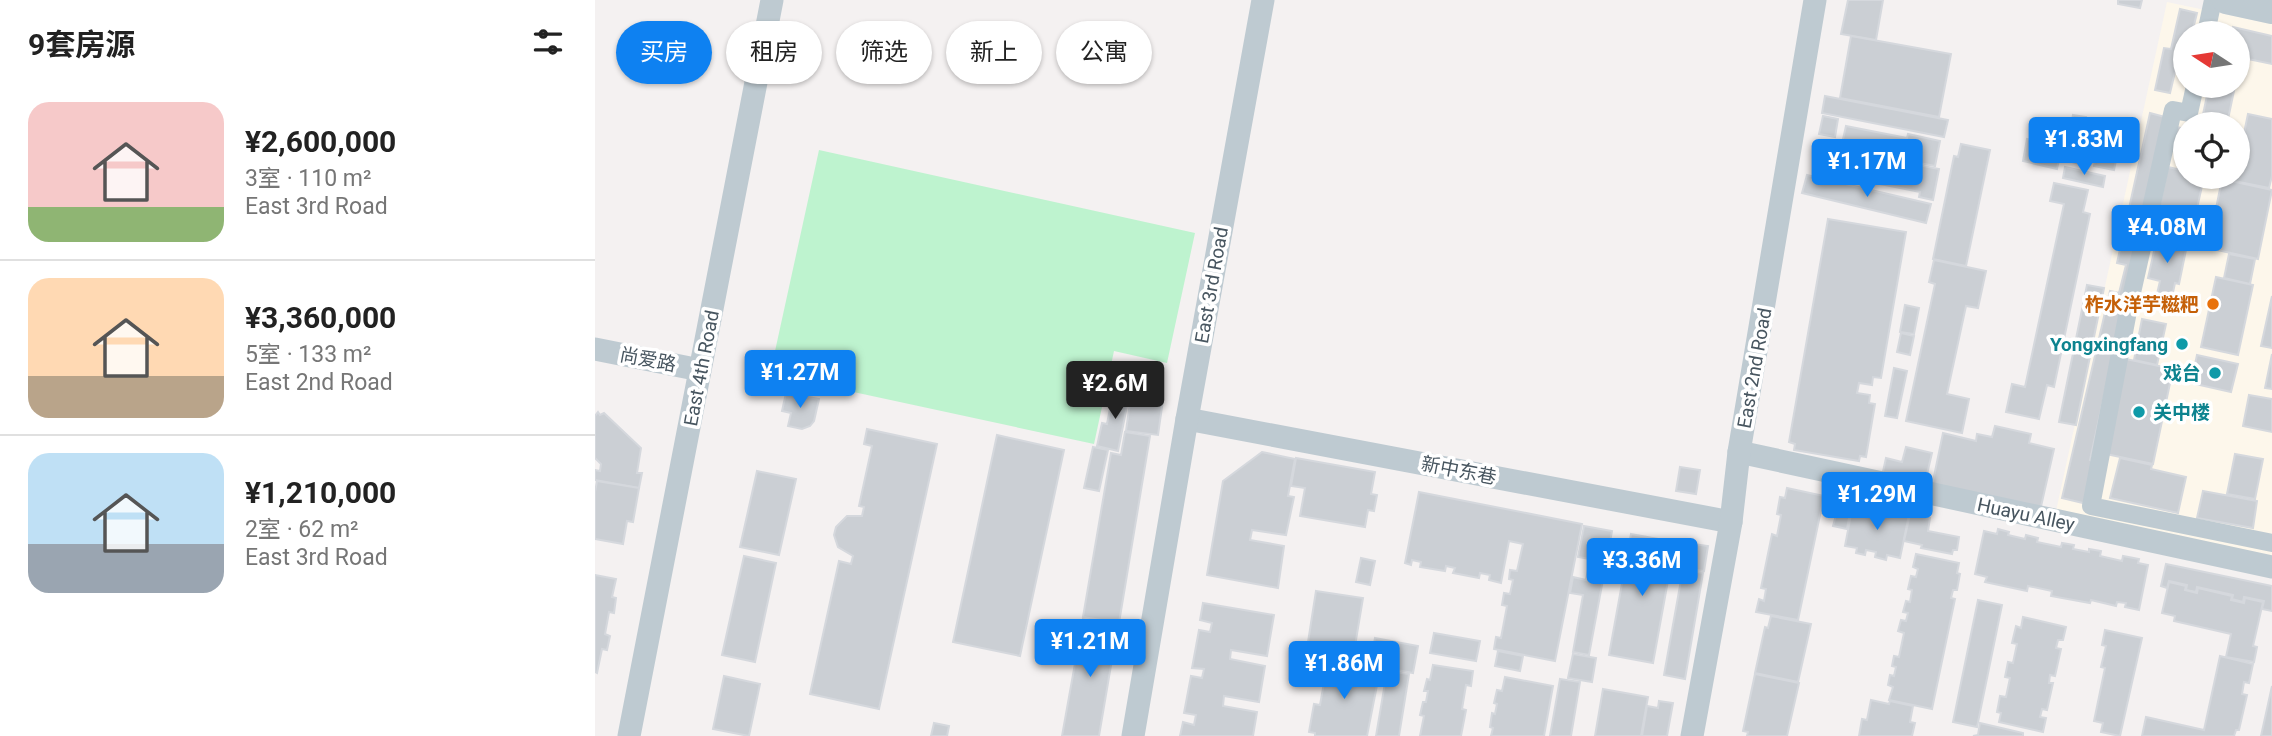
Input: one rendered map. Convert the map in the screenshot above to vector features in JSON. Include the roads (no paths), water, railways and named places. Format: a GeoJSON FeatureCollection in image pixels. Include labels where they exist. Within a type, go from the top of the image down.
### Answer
{"type":"FeatureCollection","features":[{"type":"Feature","properties":{"kind":"street","name":"East 4th Road"},"geometry":{"type":"LineString","coordinates":[[629,736],[772,0]]}},
{"type":"Feature","properties":{"kind":"street","name":"East 3rd Road"},"geometry":{"type":"LineString","coordinates":[[1133,736],[1263,0]]}},
{"type":"Feature","properties":{"kind":"street","name":"East 2nd Road"},"geometry":{"type":"LineString","coordinates":[[1692,736],[1731,522],[1739,452],[1815,0]]}},
{"type":"Feature","properties":{"kind":"street"},"geometry":{"type":"LineString","coordinates":[[2209,21],[2213,0]]}},
{"type":"Feature","properties":{"kind":"street"},"geometry":{"type":"LineString","coordinates":[[2226,0],[2272,10]]}},
{"type":"Feature","properties":{"kind":"street"},"geometry":{"type":"LineString","coordinates":[[2192,98],[2189,113],[2173,110],[2129,306],[2091,506],[2272,543]]}},
{"type":"Feature","properties":{"kind":"street","name":"尚爱路"},"geometry":{"type":"LineString","coordinates":[[595,348],[700,370]]}},
{"type":"Feature","properties":{"kind":"street","name":"新中东巷"},"geometry":{"type":"LineString","coordinates":[[1187,419],[1731,522]]}},
{"type":"Feature","properties":{"kind":"street","name":"Huayu Alley"},"geometry":{"type":"LineString","coordinates":[[1739,452],[2272,567]]}},
{"type":"Feature","properties":{"kind":"place","name":"柞水洋芋糍粑"},"geometry":{"type":"Point","coordinates":[2213,304]}},
{"type":"Feature","properties":{"kind":"place","name":"Yongxingfang"},"geometry":{"type":"Point","coordinates":[2182,344]}},
{"type":"Feature","properties":{"kind":"place","name":"戏台"},"geometry":{"type":"Point","coordinates":[2215,373]}},
{"type":"Feature","properties":{"kind":"place","name":"关中楼"},"geometry":{"type":"Point","coordinates":[2139,412]}}]}
